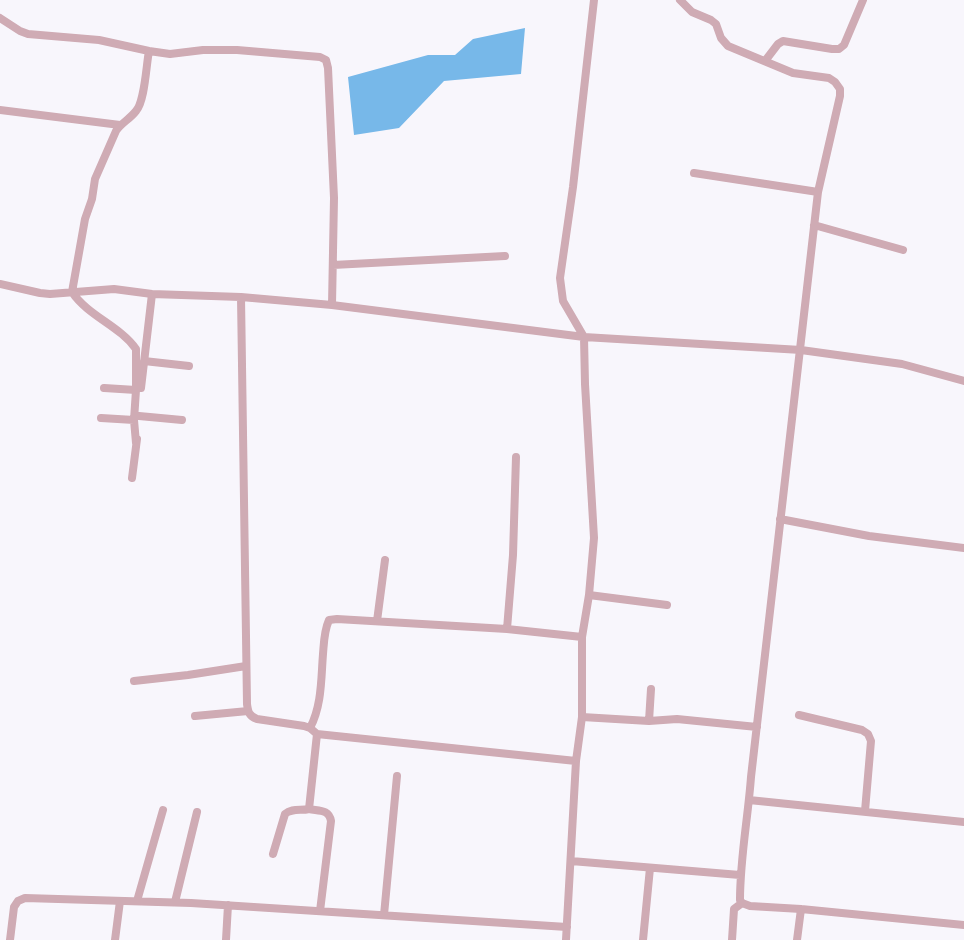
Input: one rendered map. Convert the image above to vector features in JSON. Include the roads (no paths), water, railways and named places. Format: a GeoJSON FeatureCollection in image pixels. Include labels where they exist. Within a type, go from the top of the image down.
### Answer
{"type":"FeatureCollection","features":[{"type":"Feature","properties":{"kind":"street"},"geometry":{"type":"LineString","coordinates":[[566,940],[576,761],[582,716],[582,637],[589,595],[594,538],[585,384],[584,337],[563,301],[560,278],[573,187],[594,0]]}},
{"type":"Feature","properties":{"kind":"street"},"geometry":{"type":"LineString","coordinates":[[680,0],[692,12],[711,20],[716,24],[721,38],[728,46],[793,73],[829,78],[835,82],[840,89],[840,96],[818,192],[801,350],[786,456],[757,727],[750,777],[749,800],[740,875],[740,900],[742,903],[750,906],[801,909],[964,925]]}},
{"type":"Feature","properties":{"kind":"street"},"geometry":{"type":"LineString","coordinates":[[765,61],[778,44],[783,41],[839,49],[844,45],[863,0]]}},
{"type":"Feature","properties":{"kind":"street"},"geometry":{"type":"LineString","coordinates":[[0,18],[20,31],[28,34],[98,40],[170,54],[203,50],[237,50],[316,56],[326,60],[328,68],[334,198],[332,305]]}},
{"type":"Feature","properties":{"kind":"street"},"geometry":{"type":"LineString","coordinates":[[132,478],[136,443],[136,349],[113,328],[80,302],[72,292],[85,218],[92,199],[95,179],[116,131],[136,112],[140,104],[149,51]]}},
{"type":"Feature","properties":{"kind":"street"},"geometry":{"type":"LineString","coordinates":[[0,110],[120,126]]}},
{"type":"Feature","properties":{"kind":"street"},"geometry":{"type":"LineString","coordinates":[[694,173],[818,192]]}},
{"type":"Feature","properties":{"kind":"street"},"geometry":{"type":"LineString","coordinates":[[814,225],[903,250]]}},
{"type":"Feature","properties":{"kind":"street"},"geometry":{"type":"LineString","coordinates":[[333,264],[505,256]]}},
{"type":"Feature","properties":{"kind":"street"},"geometry":{"type":"LineString","coordinates":[[0,284],[40,293],[59,294],[114,289],[152,294],[241,297],[332,305],[584,337],[801,350],[902,364],[964,381]]}},
{"type":"Feature","properties":{"kind":"street"},"geometry":{"type":"LineString","coordinates":[[136,418],[152,294]]}},
{"type":"Feature","properties":{"kind":"street"},"geometry":{"type":"LineString","coordinates":[[241,297],[246,666],[248,711],[252,717],[310,728],[317,734],[576,761]]}},
{"type":"Feature","properties":{"kind":"street"},"geometry":{"type":"LineString","coordinates":[[144,361],[188,366]]}},
{"type":"Feature","properties":{"kind":"street"},"geometry":{"type":"LineString","coordinates":[[104,388],[136,390]]}},
{"type":"Feature","properties":{"kind":"street"},"geometry":{"type":"LineString","coordinates":[[101,418],[182,420]]}},
{"type":"Feature","properties":{"kind":"street"},"geometry":{"type":"LineString","coordinates":[[507,629],[513,555],[516,457]]}},
{"type":"Feature","properties":{"kind":"street"},"geometry":{"type":"LineString","coordinates":[[780,519],[869,536],[964,548]]}},
{"type":"Feature","properties":{"kind":"street"},"geometry":{"type":"LineString","coordinates":[[377,621],[385,560]]}},
{"type":"Feature","properties":{"kind":"street"},"geometry":{"type":"LineString","coordinates":[[589,595],[667,605]]}},
{"type":"Feature","properties":{"kind":"street"},"geometry":{"type":"LineString","coordinates":[[310,728],[315,718],[319,702],[325,633],[329,620],[377,621],[507,629],[582,637]]}},
{"type":"Feature","properties":{"kind":"street"},"geometry":{"type":"LineString","coordinates":[[134,681],[188,675],[246,666]]}},
{"type":"Feature","properties":{"kind":"street"},"geometry":{"type":"LineString","coordinates":[[649,721],[651,689]]}},
{"type":"Feature","properties":{"kind":"street"},"geometry":{"type":"LineString","coordinates":[[196,716],[248,711]]}},
{"type":"Feature","properties":{"kind":"street"},"geometry":{"type":"LineString","coordinates":[[799,715],[862,730],[868,734],[871,741],[865,811]]}},
{"type":"Feature","properties":{"kind":"street"},"geometry":{"type":"LineString","coordinates":[[582,716],[649,721],[677,719],[757,727]]}},
{"type":"Feature","properties":{"kind":"street"},"geometry":{"type":"LineString","coordinates":[[309,809],[317,734]]}},
{"type":"Feature","properties":{"kind":"street"},"geometry":{"type":"LineString","coordinates":[[384,915],[397,776]]}},
{"type":"Feature","properties":{"kind":"street"},"geometry":{"type":"LineString","coordinates":[[749,800],[964,822]]}},
{"type":"Feature","properties":{"kind":"street"},"geometry":{"type":"LineString","coordinates":[[273,854],[285,814],[293,810],[309,809],[327,812],[331,821],[320,911]]}},
{"type":"Feature","properties":{"kind":"street"},"geometry":{"type":"LineString","coordinates":[[137,901],[162,810]]}},
{"type":"Feature","properties":{"kind":"street"},"geometry":{"type":"LineString","coordinates":[[175,902],[197,812]]}},
{"type":"Feature","properties":{"kind":"street"},"geometry":{"type":"LineString","coordinates":[[571,861],[740,875]]}},
{"type":"Feature","properties":{"kind":"street"},"geometry":{"type":"LineString","coordinates":[[643,940],[650,868]]}},
{"type":"Feature","properties":{"kind":"street"},"geometry":{"type":"LineString","coordinates":[[8,939],[14,907],[18,901],[25,898],[175,902],[567,927]]}},
{"type":"Feature","properties":{"kind":"street"},"geometry":{"type":"LineString","coordinates":[[115,940],[120,901]]}},
{"type":"Feature","properties":{"kind":"street"},"geometry":{"type":"LineString","coordinates":[[732,940],[734,909],[742,903]]}},
{"type":"Feature","properties":{"kind":"street"},"geometry":{"type":"LineString","coordinates":[[226,940],[228,905]]}},
{"type":"Feature","properties":{"kind":"street"},"geometry":{"type":"LineString","coordinates":[[798,940],[801,909]]}},
{"type":"Feature","properties":{"kind":"water"},"geometry":{"type":"Polygon","coordinates":[[[525,28],[521,74],[444,81],[399,128],[354,135],[348,77],[428,55],[455,55],[473,39],[525,28]]]}}]}
